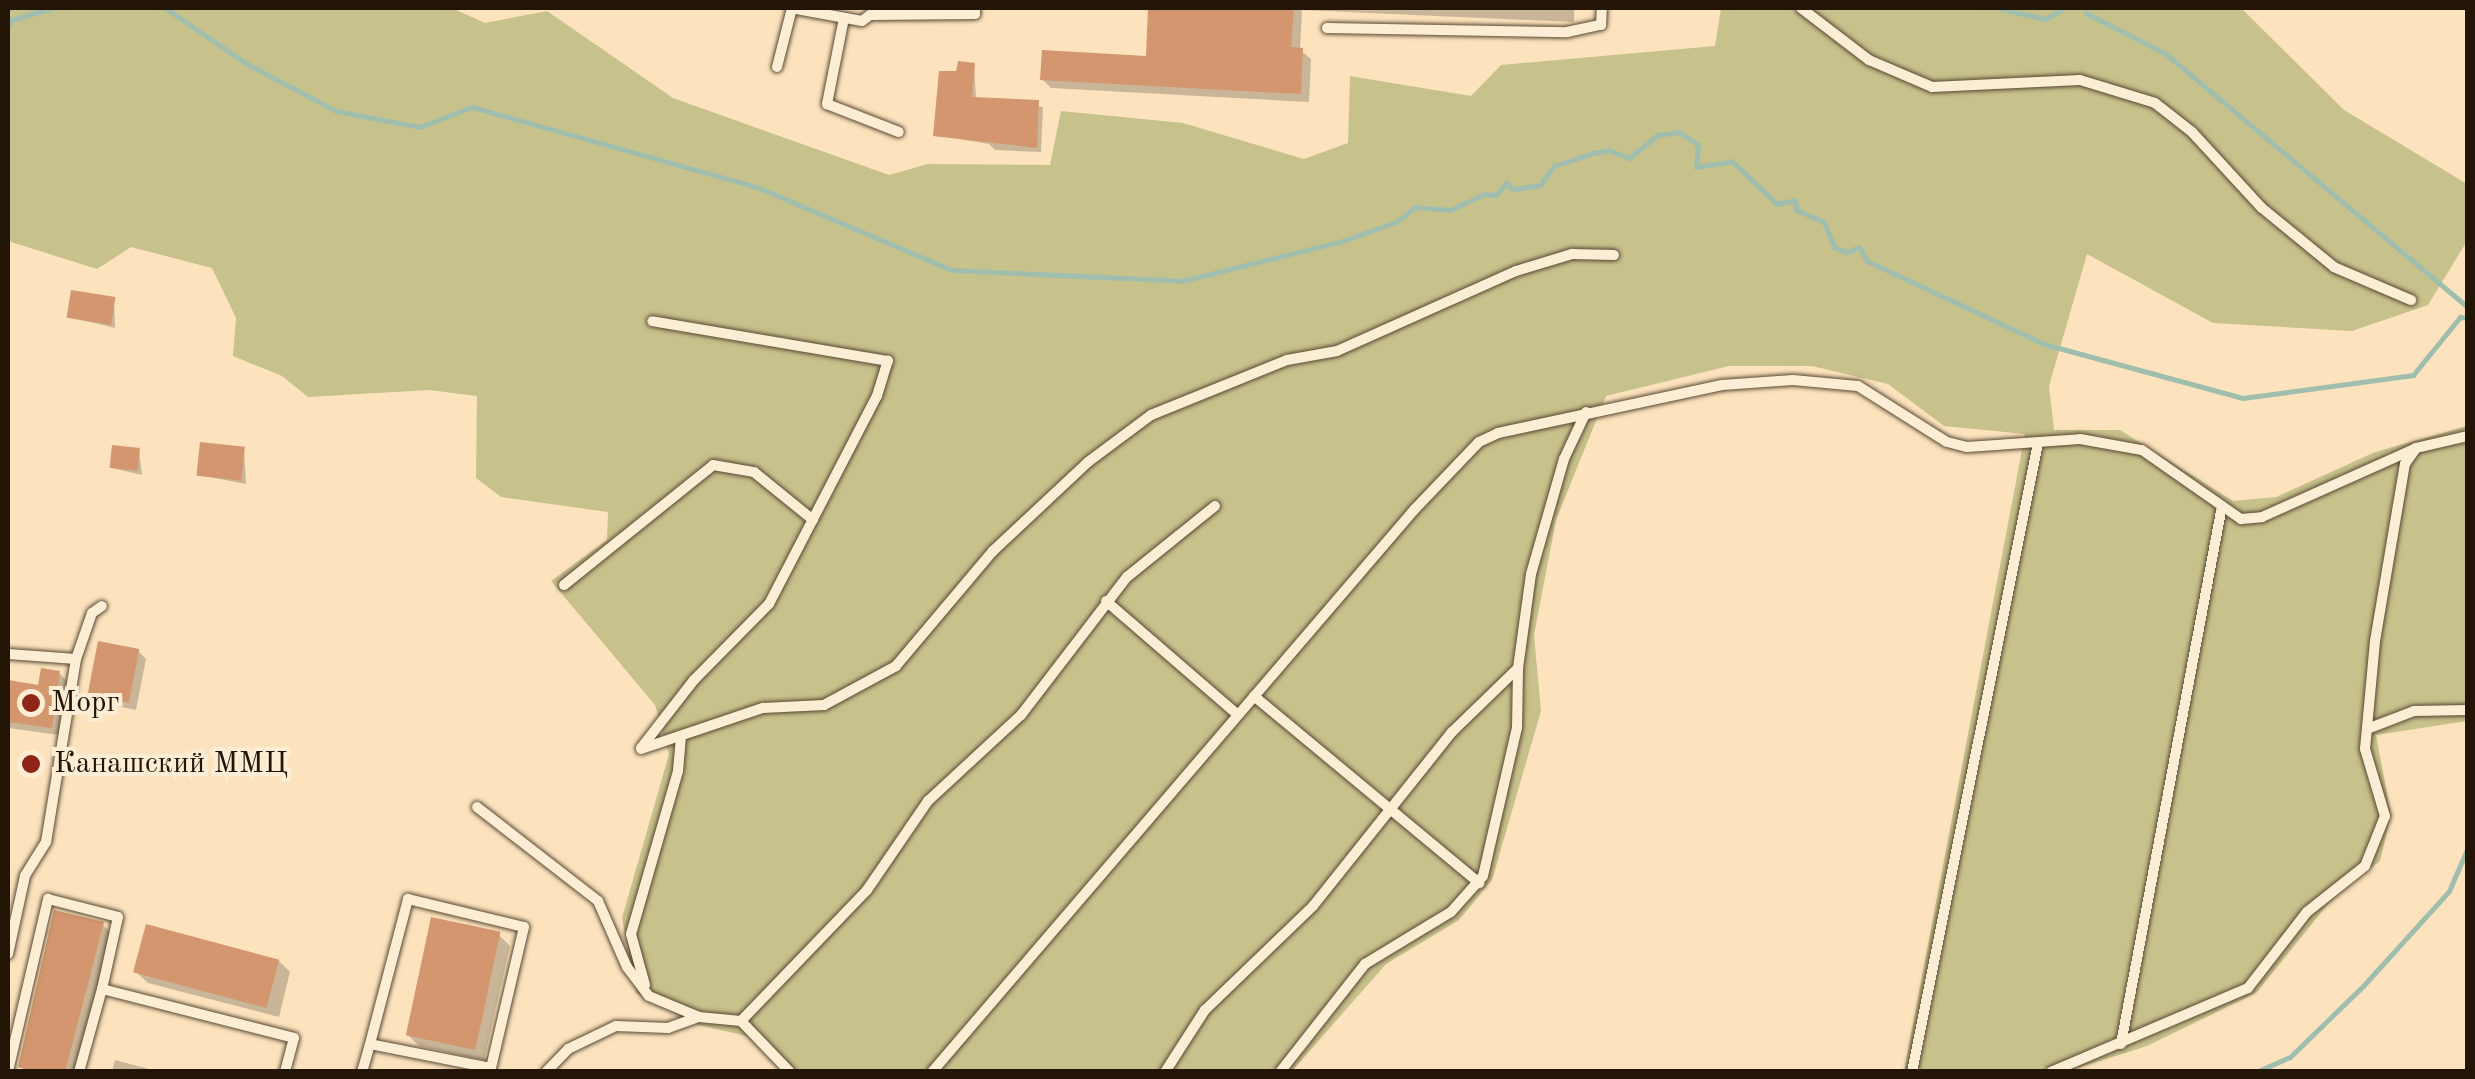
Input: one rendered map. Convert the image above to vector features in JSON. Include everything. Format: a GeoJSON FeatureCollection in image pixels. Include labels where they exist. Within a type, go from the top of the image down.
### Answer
{"type":"FeatureCollection","features":[{"type":"Feature","properties":{"kind":"lane"},"geometry":{"type":"LineString","coordinates":[[778,67],[791,10],[844,18],[870,11],[975,14],[974,8]]}},
{"type":"Feature","properties":{"kind":"lane"},"geometry":{"type":"LineString","coordinates":[[1327,28],[1568,32],[1602,25],[1602,8]]}},
{"type":"Feature","properties":{"kind":"lane"},"geometry":{"type":"LineString","coordinates":[[1802,8],[1869,60],[1932,86],[2080,80],[2155,103],[2192,132],[2262,208],[2334,267],[2411,300]]}},
{"type":"Feature","properties":{"kind":"lane"},"geometry":{"type":"LineString","coordinates":[[844,18],[827,104],[899,132]]}},
{"type":"Feature","properties":{"kind":"lane"},"geometry":{"type":"LineString","coordinates":[[652,321],[888,360],[769,604],[694,680],[641,749],[763,708],[824,705],[896,666],[993,551],[1088,462],[1151,415],[1287,360],[1337,351],[1516,271],[1572,254],[1614,255]]}},
{"type":"Feature","properties":{"kind":"lane"},"geometry":{"type":"LineString","coordinates":[[932,1072],[1254,696],[1479,442],[1536,420],[1722,385],[1793,380],[1858,386],[1948,442],[1982,448],[2080,440],[2142,450],[2221,511],[2241,519],[2262,516],[2416,448],[2468,436]]}},
{"type":"Feature","properties":{"kind":"lane"},"geometry":{"type":"LineString","coordinates":[[1280,1072],[1364,964],[1451,912],[1479,883],[1517,728],[1518,668],[1546,517],[1586,412]]}},
{"type":"Feature","properties":{"kind":"lane"},"geometry":{"type":"LineString","coordinates":[[1912,1072],[2038,443]]}},
{"type":"Feature","properties":{"kind":"lane"},"geometry":{"type":"LineString","coordinates":[[2051,1072],[2248,988],[2307,912],[2365,866],[2384,816],[2370,775],[2367,728],[2402,484],[2416,448]]}},
{"type":"Feature","properties":{"kind":"lane"},"geometry":{"type":"LineString","coordinates":[[564,585],[713,465],[754,472],[813,520]]}},
{"type":"Feature","properties":{"kind":"lane"},"geometry":{"type":"LineString","coordinates":[[742,1022],[867,890],[928,801],[1022,715],[1106,601],[1172,536],[1215,506]]}},
{"type":"Feature","properties":{"kind":"lane"},"geometry":{"type":"LineString","coordinates":[[2121,1044],[2221,511]]}},
{"type":"Feature","properties":{"kind":"lane"},"geometry":{"type":"LineString","coordinates":[[1106,601],[1238,715]]}},
{"type":"Feature","properties":{"kind":"lane"},"geometry":{"type":"LineString","coordinates":[[8,954],[25,876],[46,842],[76,659],[92,613],[102,606]]}},
{"type":"Feature","properties":{"kind":"lane"},"geometry":{"type":"LineString","coordinates":[[8,654],[76,659]]}},
{"type":"Feature","properties":{"kind":"lane"},"geometry":{"type":"LineString","coordinates":[[1165,1072],[1205,1010],[1314,906],[1476,704],[1518,668]]}},
{"type":"Feature","properties":{"kind":"lane"},"geometry":{"type":"LineString","coordinates":[[1254,696],[1479,883]]}},
{"type":"Feature","properties":{"kind":"lane"},"geometry":{"type":"LineString","coordinates":[[2367,728],[2414,711],[2468,710]]}},
{"type":"Feature","properties":{"kind":"lane"},"geometry":{"type":"LineString","coordinates":[[649,996],[632,934],[678,771],[681,736]]}},
{"type":"Feature","properties":{"kind":"lane"},"geometry":{"type":"LineString","coordinates":[[478,807],[598,901],[627,967],[649,996],[700,1017],[742,1022],[790,1072]]}},
{"type":"Feature","properties":{"kind":"lane"},"geometry":{"type":"LineString","coordinates":[[8,1071],[48,898],[118,917],[79,1072]]}},
{"type":"Feature","properties":{"kind":"lane"},"geometry":{"type":"LineString","coordinates":[[362,1072],[408,899],[524,927],[491,1068],[370,1044]]}},
{"type":"Feature","properties":{"kind":"lane"},"geometry":{"type":"LineString","coordinates":[[102,989],[294,1038],[286,1072]]}},
{"type":"Feature","properties":{"kind":"lane"},"geometry":{"type":"LineString","coordinates":[[546,1072],[568,1049],[616,1026],[668,1028],[700,1017]]}},
{"type":"Feature","properties":{"kind":"shaded area"},"geometry":{"type":"Polygon","coordinates":[[[8,8],[452,8],[485,23],[547,11],[673,98],[889,175],[928,164],[1050,165],[1061,111],[1183,123],[1304,159],[1348,143],[1350,76],[1471,96],[1501,65],[1715,46],[1721,8],[2241,8],[2344,110],[2467,184],[2467,241],[2428,305],[2352,331],[2213,323],[2087,254],[2049,386],[2054,430],[2120,430],[2233,501],[2276,497],[2375,452],[2467,426],[2467,721],[2376,735],[2391,815],[2380,861],[2333,898],[2256,993],[2147,1046],[2068,1071],[1904,1071],[2025,434],[1944,426],[1888,384],[1812,366],[1729,366],[1606,396],[1556,520],[1534,635],[1541,711],[1492,880],[1459,920],[1386,964],[1292,1071],[783,1071],[747,1036],[698,1025],[636,993],[622,918],[669,754],[655,705],[551,581],[607,540],[608,512],[501,497],[476,478],[477,396],[429,390],[308,397],[282,376],[233,356],[236,318],[212,268],[131,247],[97,269],[8,241],[8,8]]]}},
{"type":"Feature","properties":{"kind":"building"},"geometry":{"type":"Polygon","coordinates":[[[1148,8],[1294,8],[1291,47],[1303,48],[1301,94],[1040,80],[1042,50],[1146,56],[1148,8]]]}},
{"type":"Feature","properties":{"kind":"building"},"geometry":{"type":"Polygon","coordinates":[[[958,61],[975,63],[972,97],[1039,100],[1037,148],[933,136],[939,71],[956,71],[958,61]]]}},
{"type":"Feature","properties":{"kind":"building"},"geometry":{"type":"Polygon","coordinates":[[[71,290],[115,297],[111,325],[67,318],[71,290]]]}},
{"type":"Feature","properties":{"kind":"building"},"geometry":{"type":"Polygon","coordinates":[[[200,442],[245,447],[241,481],[196,476],[200,442]]]}},
{"type":"Feature","properties":{"kind":"building"},"geometry":{"type":"Polygon","coordinates":[[[112,445],[140,448],[137,471],[110,468],[112,445]]]}},
{"type":"Feature","properties":{"kind":"building"},"geometry":{"type":"Polygon","coordinates":[[[98,641],[139,649],[129,703],[88,695],[98,641]]]}},
{"type":"Feature","properties":{"kind":"building","name":"Морг"},"geometry":{"type":"Polygon","coordinates":[[[41,668],[60,671],[52,728],[8,722],[8,680],[38,685],[41,668]]]}},
{"type":"Feature","properties":{"kind":"building"},"geometry":{"type":"Polygon","coordinates":[[[54,910],[104,922],[65,1072],[35,1072],[18,1067],[54,910]]]}},
{"type":"Feature","properties":{"kind":"building"},"geometry":{"type":"Polygon","coordinates":[[[431,917],[500,932],[475,1050],[406,1035],[431,917]]]}},
{"type":"Feature","properties":{"kind":"building"},"geometry":{"type":"Polygon","coordinates":[[[146,924],[279,960],[266,1008],[133,972],[146,924]]]}},
{"type":"Feature","properties":{"kind":"waterway"},"geometry":{"type":"LineString","coordinates":[[8,27],[11,20],[53,8]]}},
{"type":"Feature","properties":{"kind":"waterway"},"geometry":{"type":"LineString","coordinates":[[165,8],[247,64],[336,111],[420,127],[472,107],[757,187],[952,270],[1182,281],[1342,241],[1396,222],[1415,207],[1450,210],[1485,194],[1496,195],[1506,183],[1513,189],[1540,185],[1554,166],[1609,150],[1629,158],[1657,135],[1679,132],[1698,145],[1696,167],[1732,161],[1777,204],[1795,200],[1796,210],[1824,222],[1834,247],[1846,252],[1859,247],[1867,261],[2044,344],[2243,398],[2413,375],[2460,317],[2468,318]]}},
{"type":"Feature","properties":{"kind":"waterway"},"geometry":{"type":"LineString","coordinates":[[1998,8],[2045,19],[2063,9]]}},
{"type":"Feature","properties":{"kind":"waterway"},"geometry":{"type":"LineString","coordinates":[[2086,13],[2166,54],[2468,307]]}},
{"type":"Feature","properties":{"kind":"waterway"},"geometry":{"type":"LineString","coordinates":[[2256,1072],[2290,1057],[2363,986],[2449,891],[2468,847]]}},
{"type":"Feature","properties":{"kind":"place","name":"Морг"},"geometry":{"type":"Point","coordinates":[31,703]}},
{"type":"Feature","properties":{"kind":"place","name":"Канашский ММЦ"},"geometry":{"type":"Point","coordinates":[31,764]}}]}
